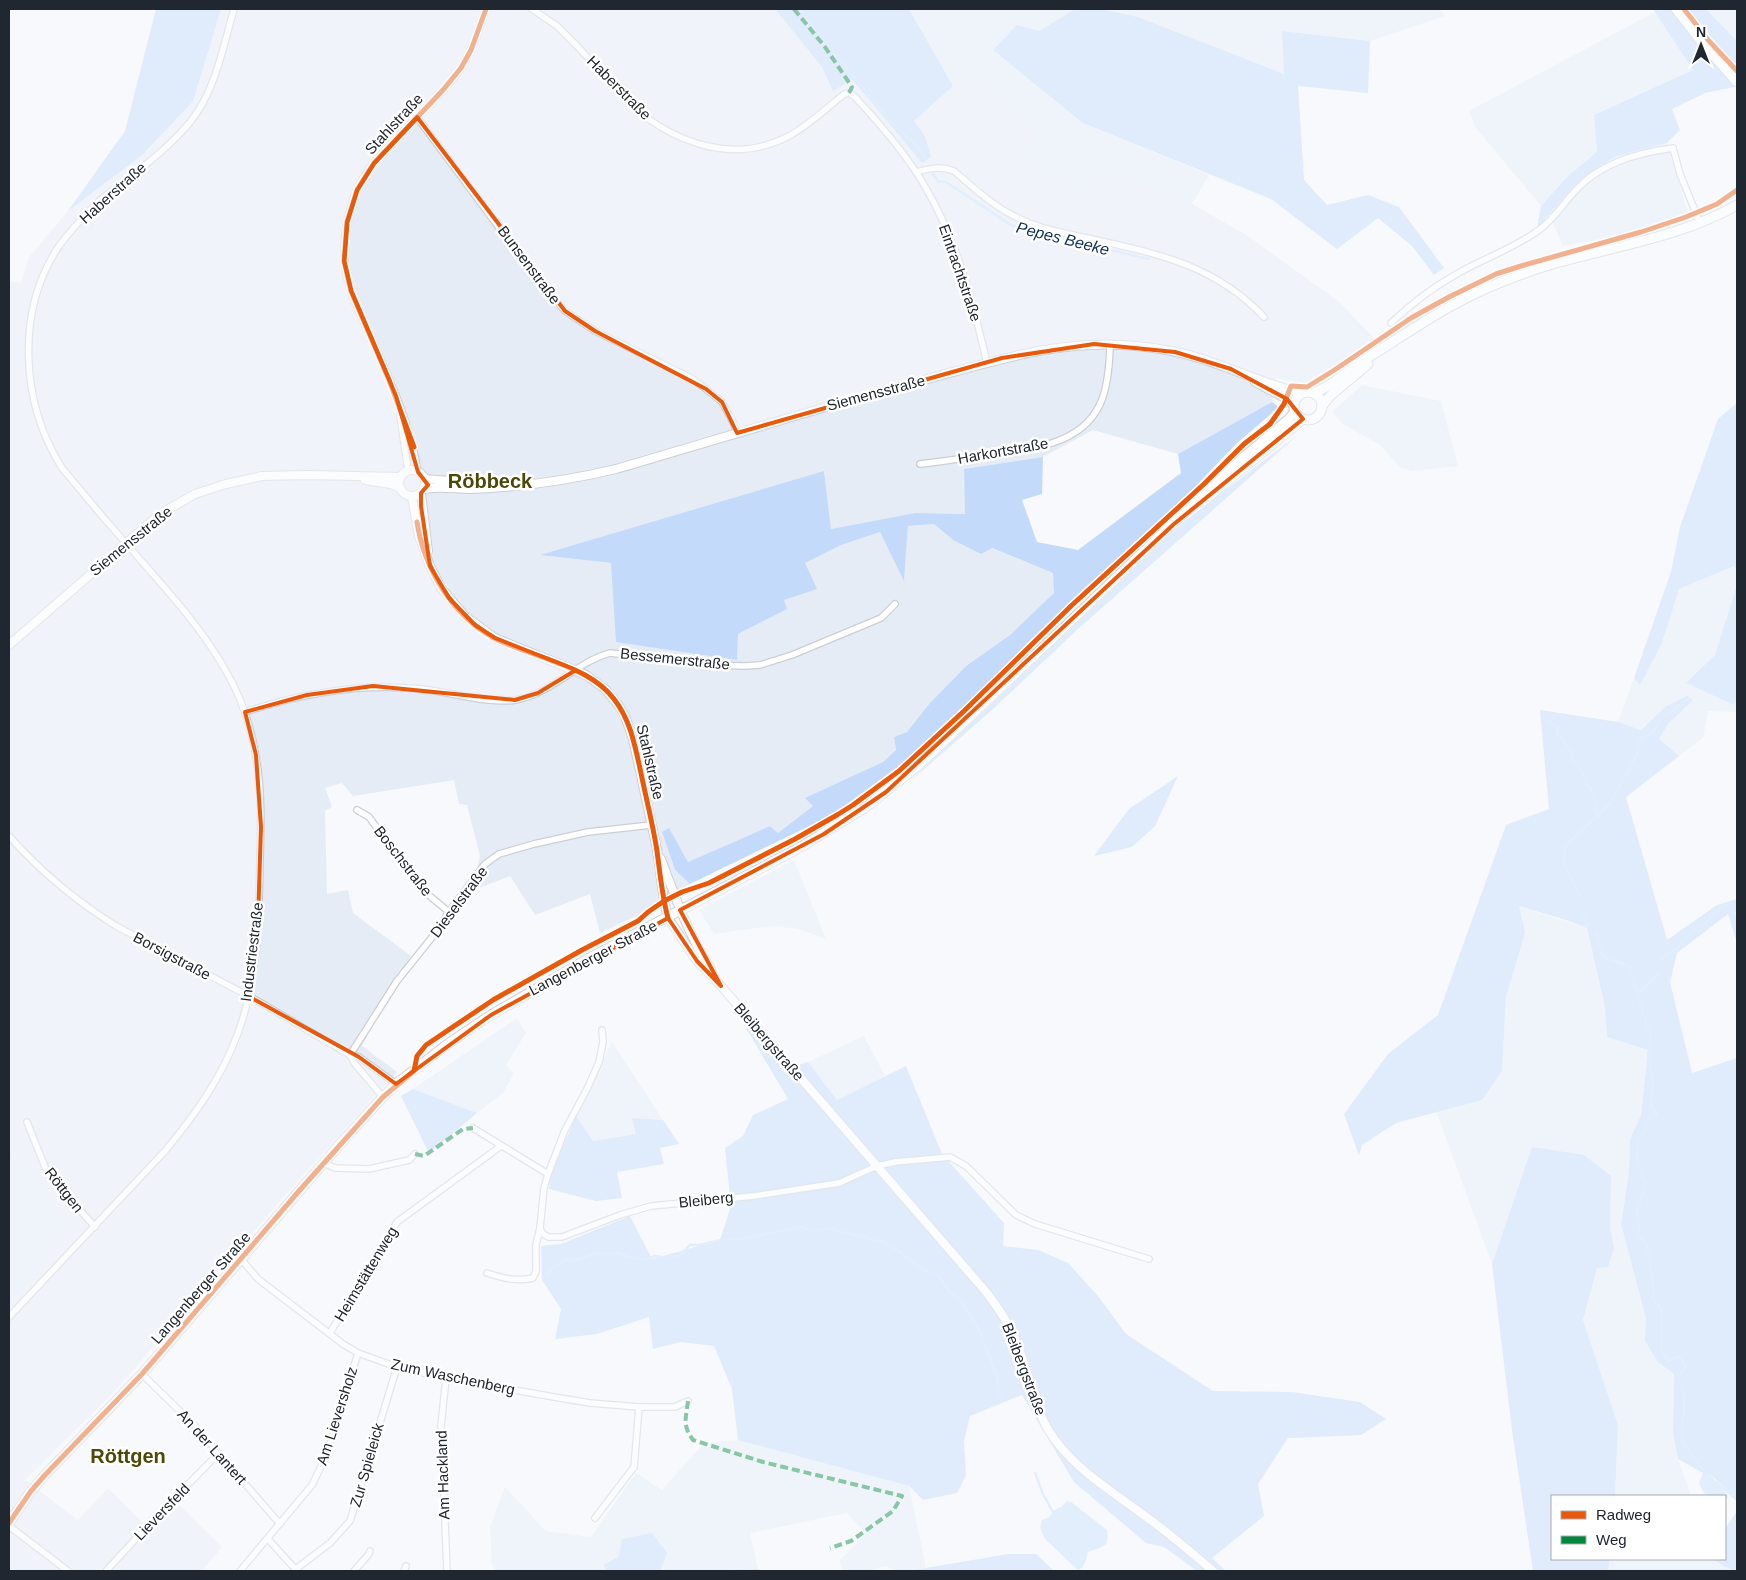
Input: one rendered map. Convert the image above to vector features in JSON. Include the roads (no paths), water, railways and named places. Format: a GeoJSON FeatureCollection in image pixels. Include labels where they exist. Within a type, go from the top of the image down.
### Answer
{"type":"FeatureCollection","features":[{"type":"Feature","properties":{"kind":"main road"},"geometry":{"type":"LineString","coordinates":[[1676,9],[1737,82]]}},
{"type":"Feature","properties":{"kind":"main road"},"geometry":{"type":"LineString","coordinates":[[1378,353],[1363,360],[1326,388],[1313,393],[1302,393],[1294,400],[1294,408],[1298,416],[1308,420],[1318,416],[1322,406],[1331,394],[1378,353],[1413,328],[1459,301],[1499,283],[1559,262],[1631,245],[1700,224],[1737,205]]}},
{"type":"Feature","properties":{"kind":"main road"},"geometry":{"type":"LineString","coordinates":[[1313,393],[1318,396],[1322,406]]}},
{"type":"Feature","properties":{"kind":"main road","name":"Langenberger Straße"},"geometry":{"type":"LineString","coordinates":[[9,1524],[31,1491],[45,1475],[142,1374],[324,1163],[396,1084],[449,1043],[491,1015],[587,960],[824,834],[886,792],[920,764],[1119,573],[1174,524],[1236,464],[1290,418],[1294,408]]}},
{"type":"Feature","properties":{"kind":"main road","name":"Langenberger Straße"},"geometry":{"type":"LineString","coordinates":[[1174,524],[1242,471],[1303,419]]}},
{"type":"Feature","properties":{"kind":"street","name":"Haberstraße"},"geometry":{"type":"LineString","coordinates":[[125,543],[62,468],[48,442],[35,406],[31,387],[29,369],[31,320],[40,286],[59,246],[97,203],[173,140],[197,112],[216,73],[234,9]]}},
{"type":"Feature","properties":{"kind":"street","name":"Stahlstraße"},"geometry":{"type":"LineString","coordinates":[[418,472],[414,447],[389,380],[350,291],[344,262],[345,235],[349,211],[362,180],[374,162],[443,90],[461,68],[471,50],[486,9]]}},
{"type":"Feature","properties":{"kind":"street","name":"Haberstraße"},"geometry":{"type":"LineString","coordinates":[[532,9],[557,26],[632,106],[673,134],[704,145],[734,149],[774,142],[798,131],[844,94],[849,93]]}},
{"type":"Feature","properties":{"kind":"street","name":"Eintrachtstraße"},"geometry":{"type":"LineString","coordinates":[[849,93],[858,100],[916,172],[938,212],[955,249],[975,313],[987,363]]}},
{"type":"Feature","properties":{"kind":"street","name":"Bunsenstraße"},"geometry":{"type":"LineString","coordinates":[[418,117],[535,276],[565,311],[595,331],[691,378],[722,402],[737,433]]}},
{"type":"Feature","properties":{"kind":"street"},"geometry":{"type":"LineString","coordinates":[[1391,323],[1454,275],[1506,250],[1539,230],[1576,190],[1594,175],[1617,161],[1673,148],[1680,174],[1700,224]]}},
{"type":"Feature","properties":{"kind":"street"},"geometry":{"type":"LineString","coordinates":[[916,172],[946,168],[954,171],[1004,210],[1033,224],[1058,232],[1151,252],[1190,265],[1229,286],[1254,306],[1264,317]]}},
{"type":"Feature","properties":{"kind":"street","name":"Harkortstraße"},"geometry":{"type":"LineString","coordinates":[[920,464],[1041,446],[1066,438],[1088,422],[1100,405],[1108,385],[1110,345]]}},
{"type":"Feature","properties":{"kind":"street","name":"Siemensstraße"},"geometry":{"type":"LineString","coordinates":[[423,491],[434,488],[470,489],[558,482],[596,474],[870,394],[1025,353],[1059,347],[1136,346],[1175,352],[1302,393]]}},
{"type":"Feature","properties":{"kind":"street","name":"Siemensstraße"},"geometry":{"type":"LineString","coordinates":[[1248,376],[1287,399],[1294,408]]}},
{"type":"Feature","properties":{"kind":"street","name":"Stahlstraße"},"geometry":{"type":"LineString","coordinates":[[398,404],[408,471]]}},
{"type":"Feature","properties":{"kind":"street"},"geometry":{"type":"LineString","coordinates":[[408,471],[418,472],[423,474],[426,484],[423,491],[412,497],[402,492],[400,477],[408,471]]}},
{"type":"Feature","properties":{"kind":"street","name":"Siemensstraße"},"geometry":{"type":"LineString","coordinates":[[9,645],[125,543],[160,514],[183,500],[209,489],[262,476],[400,477]]}},
{"type":"Feature","properties":{"kind":"street","name":"Siemensstraße"},"geometry":{"type":"LineString","coordinates":[[334,476],[391,484],[400,488]]}},
{"type":"Feature","properties":{"kind":"street","name":"Siemensstraße"},"geometry":{"type":"LineString","coordinates":[[425,479],[506,486]]}},
{"type":"Feature","properties":{"kind":"street","name":"Stahlstraße"},"geometry":{"type":"LineString","coordinates":[[423,491],[422,506],[430,566]]}},
{"type":"Feature","properties":{"kind":"street","name":"Stahlstraße"},"geometry":{"type":"LineString","coordinates":[[412,497],[419,536],[430,566],[441,588],[466,617],[480,629],[495,638],[586,675],[605,688],[625,716],[634,739],[668,918]]}},
{"type":"Feature","properties":{"kind":"street","name":"Industriestraße"},"geometry":{"type":"LineString","coordinates":[[9,1317],[166,1151],[200,1106],[228,1056],[238,1032],[248,996],[258,920],[261,828],[258,773],[245,712],[232,682],[215,653],[175,600],[125,543]]}},
{"type":"Feature","properties":{"kind":"street","name":"Bessemerstraße"},"geometry":{"type":"LineString","coordinates":[[245,712],[307,695],[364,687],[409,687],[494,700],[515,700],[538,694],[599,656],[610,653],[710,665],[760,665],[792,655],[881,618],[895,604]]}},
{"type":"Feature","properties":{"kind":"street","name":"Boschstraße"},"geometry":{"type":"LineString","coordinates":[[357,810],[369,817],[420,888],[449,912]]}},
{"type":"Feature","properties":{"kind":"street","name":"Dieselstraße"},"geometry":{"type":"LineString","coordinates":[[350,1055],[397,981],[433,936],[485,864],[499,854],[534,844],[588,832],[651,825]]}},
{"type":"Feature","properties":{"kind":"street","name":"Borsigstraße"},"geometry":{"type":"LineString","coordinates":[[9,836],[26,856],[94,912],[116,926],[248,996],[350,1055],[359,1058],[396,1084]]}},
{"type":"Feature","properties":{"kind":"street","name":"Stahlstraße"},"geometry":{"type":"LineString","coordinates":[[656,848],[681,910]]}},
{"type":"Feature","properties":{"kind":"street","name":"Bleibergstraße"},"geometry":{"type":"LineString","coordinates":[[681,910],[703,958],[721,986]]}},
{"type":"Feature","properties":{"kind":"street","name":"Bleibergstraße"},"geometry":{"type":"LineString","coordinates":[[668,918],[697,961],[721,986],[987,1293],[1000,1311],[1020,1350],[1038,1412],[1056,1441],[1081,1467],[1175,1539],[1213,1571]]}},
{"type":"Feature","properties":{"kind":"street"},"geometry":{"type":"LineString","coordinates":[[487,1273],[511,1280],[533,1278],[536,1271],[536,1245],[540,1228],[544,1188],[565,1130],[599,1062],[604,1042],[602,1030]]}},
{"type":"Feature","properties":{"kind":"street","name":"Borsigstraße"},"geometry":{"type":"LineString","coordinates":[[350,1055],[355,1064],[383,1097]]}},
{"type":"Feature","properties":{"kind":"street","name":"Röttgen"},"geometry":{"type":"LineString","coordinates":[[27,1122],[50,1176],[95,1227]]}},
{"type":"Feature","properties":{"kind":"street"},"geometry":{"type":"LineString","coordinates":[[473,1128],[548,1174]]}},
{"type":"Feature","properties":{"kind":"street","name":"Heimstättenweg"},"geometry":{"type":"LineString","coordinates":[[330,1333],[397,1222],[501,1146]]}},
{"type":"Feature","properties":{"kind":"street"},"geometry":{"type":"LineString","coordinates":[[324,1163],[335,1168],[369,1169],[409,1160],[415,1154]]}},
{"type":"Feature","properties":{"kind":"street"},"geometry":{"type":"LineString","coordinates":[[877,1166],[895,1162],[950,1157],[966,1166],[1016,1215],[1035,1224],[1149,1259]]}},
{"type":"Feature","properties":{"kind":"street","name":"Bleiberg"},"geometry":{"type":"LineString","coordinates":[[540,1228],[542,1233],[548,1237],[562,1237],[641,1208],[754,1196],[839,1182],[877,1166]]}},
{"type":"Feature","properties":{"kind":"street","name":"Zum Waschenberg"},"geometry":{"type":"LineString","coordinates":[[241,1259],[258,1279],[358,1353],[397,1367],[446,1378],[590,1404],[675,1407],[688,1401]]}},
{"type":"Feature","properties":{"kind":"street","name":"Am Lieversholz"},"geometry":{"type":"LineString","coordinates":[[240,1571],[312,1485],[322,1465],[358,1353]]}},
{"type":"Feature","properties":{"kind":"street","name":"Zur Spieleick"},"geometry":{"type":"LineString","coordinates":[[296,1570],[330,1543],[350,1521],[397,1367]]}},
{"type":"Feature","properties":{"kind":"street","name":"An der Lantert"},"geometry":{"type":"LineString","coordinates":[[142,1374],[187,1418],[280,1524]]}},
{"type":"Feature","properties":{"kind":"street","name":"Am Hackland"},"geometry":{"type":"LineString","coordinates":[[446,1378],[441,1426],[447,1571]]}},
{"type":"Feature","properties":{"kind":"street"},"geometry":{"type":"LineString","coordinates":[[595,1518],[634,1467],[639,1407]]}},
{"type":"Feature","properties":{"kind":"street","name":"Lieversfeld"},"geometry":{"type":"LineString","coordinates":[[106,1571],[218,1454]]}},
{"type":"Feature","properties":{"kind":"street"},"geometry":{"type":"LineString","coordinates":[[9,1524],[68,1571]]}},
{"type":"Feature","properties":{"kind":"street"},"geometry":{"type":"LineString","coordinates":[[268,1539],[296,1570]]}},
{"type":"Feature","properties":{"kind":"street"},"geometry":{"type":"LineString","coordinates":[[354,1571],[370,1551]]}},
{"type":"Feature","properties":{"kind":"waterway","name":"Pepes Beeke"},"geometry":{"type":"LineString","coordinates":[[799,9],[892,124],[917,145],[925,158]]}},
{"type":"Feature","properties":{"kind":"waterway","name":"Pepes Beeke"},"geometry":{"type":"LineString","coordinates":[[933,174],[938,181],[946,182],[1011,225],[1037,233],[1149,259]]}},
{"type":"Feature","properties":{"kind":"waterway"},"geometry":{"type":"LineString","coordinates":[[1579,895],[1564,864],[1565,846],[1610,804],[1639,750],[1640,738],[1651,734],[1660,720],[1688,699]]}},
{"type":"Feature","properties":{"kind":"waterway"},"geometry":{"type":"LineString","coordinates":[[1549,718],[1550,723],[1557,726],[1557,733],[1571,751],[1573,761],[1585,776],[1586,784],[1590,787],[1596,806],[1596,818]]}},
{"type":"Feature","properties":{"kind":"waterway"},"geometry":{"type":"LineString","coordinates":[[1662,960],[1694,931],[1706,923],[1718,909],[1726,905]]}},
{"type":"Feature","properties":{"kind":"waterway"},"geometry":{"type":"LineString","coordinates":[[1583,912],[1587,927]]}},
{"type":"Feature","properties":{"kind":"waterway"},"geometry":{"type":"LineString","coordinates":[[1596,933],[1603,957],[1629,966],[1651,1038],[1648,1054],[1653,1079],[1651,1106],[1657,1114],[1650,1118],[1637,1144],[1639,1165],[1646,1184],[1638,1208],[1639,1237],[1646,1243],[1653,1284],[1653,1299],[1661,1309],[1661,1348],[1668,1361],[1679,1356],[1686,1367],[1678,1376],[1684,1396],[1684,1416],[1680,1429],[1683,1443],[1706,1474]]}},
{"type":"Feature","properties":{"kind":"waterway"},"geometry":{"type":"LineString","coordinates":[[1638,993],[1659,974]]}},
{"type":"Feature","properties":{"kind":"waterway"},"geometry":{"type":"LineString","coordinates":[[547,1274],[564,1260],[580,1259],[596,1253],[618,1253],[644,1260],[655,1256],[666,1258],[679,1256],[690,1245],[726,1239],[740,1239],[802,1227],[812,1231],[822,1228],[831,1229],[883,1242],[922,1269],[939,1276],[950,1293],[960,1299],[978,1328],[996,1374],[1000,1399]]}},
{"type":"Feature","properties":{"kind":"waterway"},"geometry":{"type":"LineString","coordinates":[[1035,1473],[1043,1494],[1054,1514]]}},
{"type":"Feature","properties":{"kind":"waterway"},"geometry":{"type":"LineString","coordinates":[[1716,1482],[1737,1500]]}},
{"type":"Feature","properties":{"kind":"district","name":"Röbbeck"},"geometry":{"type":"Point","coordinates":[490,481]}},
{"type":"Feature","properties":{"kind":"district","name":"Röttgen"},"geometry":{"type":"Point","coordinates":[128,1456]}}]}
